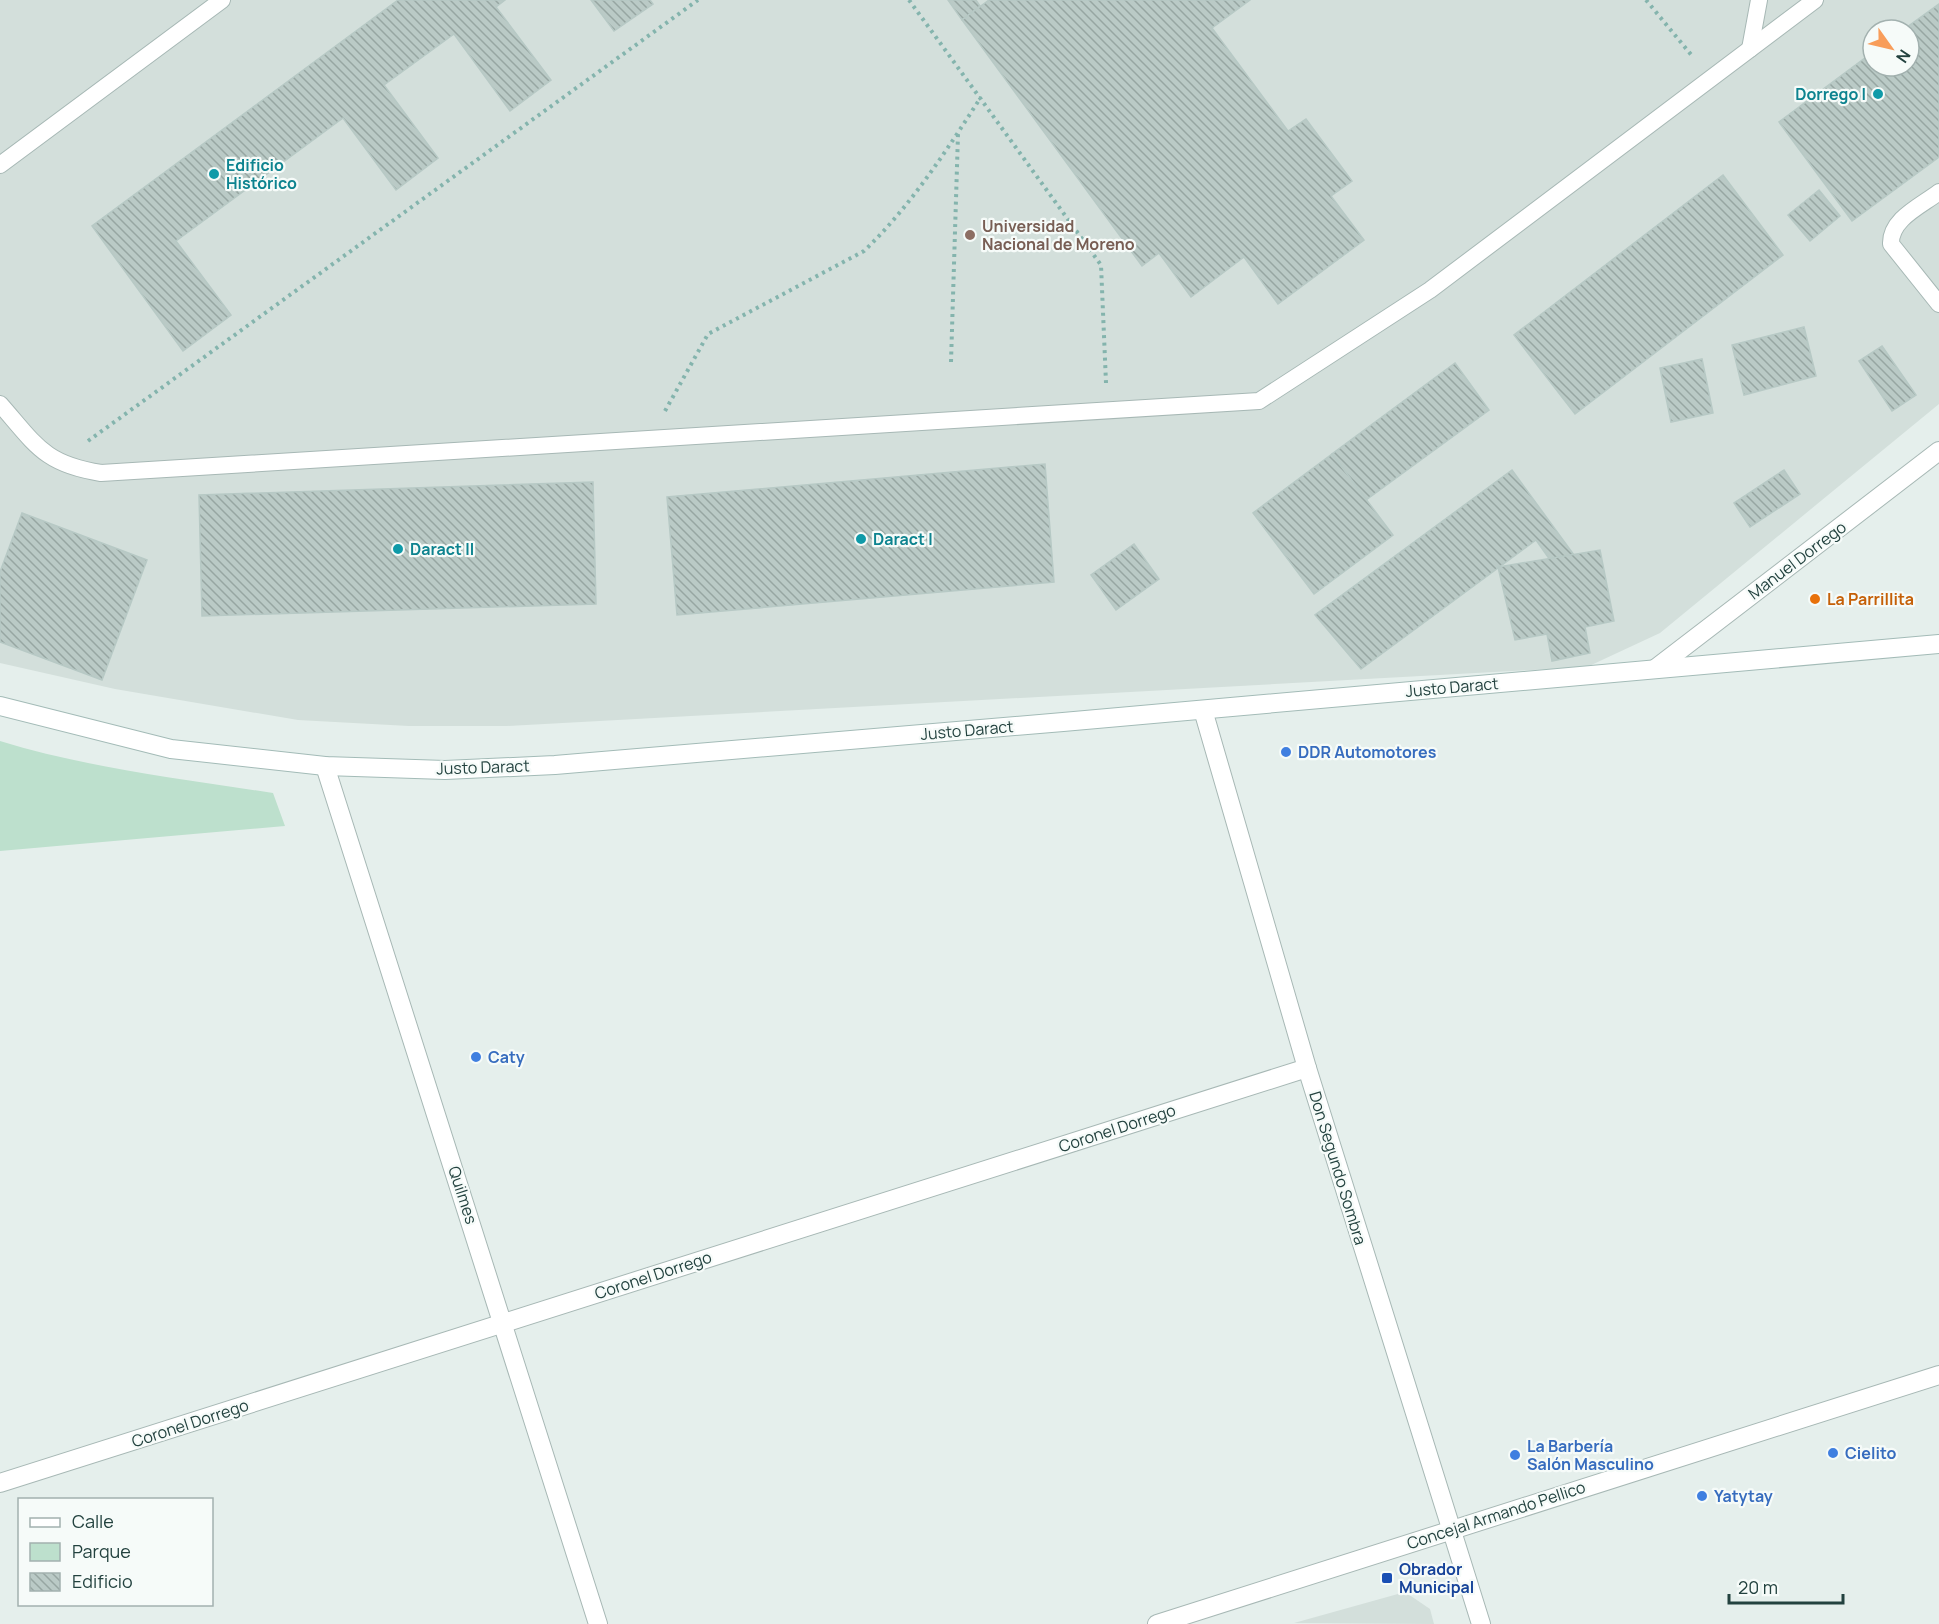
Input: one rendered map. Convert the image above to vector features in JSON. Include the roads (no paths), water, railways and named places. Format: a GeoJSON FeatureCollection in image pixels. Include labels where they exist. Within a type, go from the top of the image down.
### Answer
{"type":"FeatureCollection","features":[{"type":"Feature","properties":{"kind":"street","name":"Manuel Dorrego"},"geometry":{"type":"LineString","coordinates":[[1655,669],[1939,451]]}},
{"type":"Feature","properties":{"kind":"street","name":"Justo Daract"},"geometry":{"type":"LineString","coordinates":[[0,706],[171,749],[325,766],[445,770],[555,765],[1939,644]]}},
{"type":"Feature","properties":{"kind":"street","name":"Don Segundo Sombra"},"geometry":{"type":"LineString","coordinates":[[1203,710],[1307,1068],[1481,1624]]}},
{"type":"Feature","properties":{"kind":"street","name":"Quilmes"},"geometry":{"type":"LineString","coordinates":[[325,766],[598,1624]]}},
{"type":"Feature","properties":{"kind":"street","name":"Coronel Dorrego"},"geometry":{"type":"LineString","coordinates":[[0,1483],[1307,1068]]}},
{"type":"Feature","properties":{"kind":"street","name":"Concejal Armando Pellico"},"geometry":{"type":"LineString","coordinates":[[1157,1624],[1939,1375]]}},
{"type":"Feature","properties":{"kind":"lane"},"geometry":{"type":"LineString","coordinates":[[0,165],[222,0]]}},
{"type":"Feature","properties":{"kind":"lane"},"geometry":{"type":"LineString","coordinates":[[1750,49],[1759,0]]}},
{"type":"Feature","properties":{"kind":"lane"},"geometry":{"type":"LineString","coordinates":[[0,404],[45,455],[72,468],[101,473],[1260,401],[1430,290],[1815,0]]}},
{"type":"Feature","properties":{"kind":"lane"},"geometry":{"type":"LineString","coordinates":[[1939,192],[1895,224],[1891,232],[1892,244],[1939,304]]}},
{"type":"Feature","properties":{"kind":"place","name":"Dorrego I"},"geometry":{"type":"Point","coordinates":[1878,94]}},
{"type":"Feature","properties":{"kind":"place","name":"Edificio Histórico"},"geometry":{"type":"Point","coordinates":[214,174]}},
{"type":"Feature","properties":{"kind":"place","name":"Universidad Nacional de Moreno"},"geometry":{"type":"Point","coordinates":[970,235]}},
{"type":"Feature","properties":{"kind":"place","name":"Daract I"},"geometry":{"type":"Point","coordinates":[861,539]}},
{"type":"Feature","properties":{"kind":"place","name":"Daract II"},"geometry":{"type":"Point","coordinates":[398,549]}},
{"type":"Feature","properties":{"kind":"place","name":"La Parrillita"},"geometry":{"type":"Point","coordinates":[1815,599]}},
{"type":"Feature","properties":{"kind":"place","name":"DDR Automotores"},"geometry":{"type":"Point","coordinates":[1286,752]}},
{"type":"Feature","properties":{"kind":"place","name":"Caty"},"geometry":{"type":"Point","coordinates":[476,1057]}},
{"type":"Feature","properties":{"kind":"place","name":"Cielito"},"geometry":{"type":"Point","coordinates":[1833,1453]}},
{"type":"Feature","properties":{"kind":"place","name":"La Barbería Salón Masculino"},"geometry":{"type":"Point","coordinates":[1515,1455]}},
{"type":"Feature","properties":{"kind":"place","name":"Yatytay"},"geometry":{"type":"Point","coordinates":[1702,1496]}},
{"type":"Feature","properties":{"kind":"place","name":"Obrador Municipal"},"geometry":{"type":"Point","coordinates":[1387,1578]}}]}
